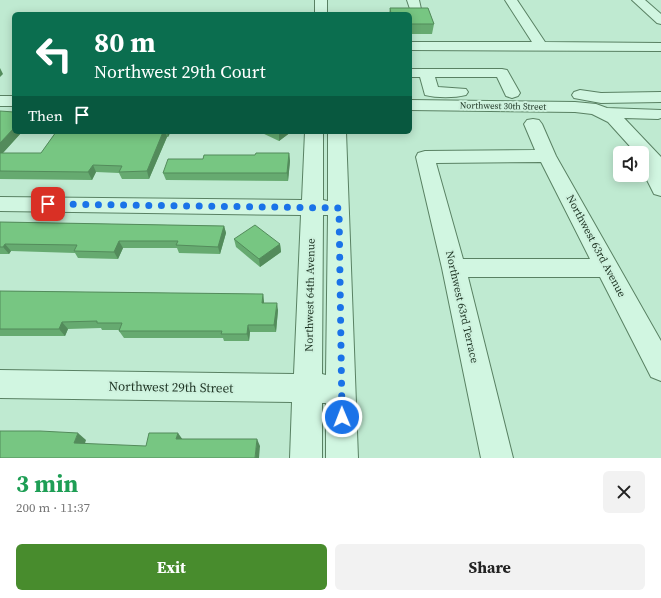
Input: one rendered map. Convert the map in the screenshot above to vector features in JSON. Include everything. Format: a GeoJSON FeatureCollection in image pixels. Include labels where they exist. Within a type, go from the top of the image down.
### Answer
{"type":"FeatureCollection","features":[{"type":"Feature","properties":{"kind":"street"},"geometry":{"type":"LineString","coordinates":[[321,0],[321,12]]}},
{"type":"Feature","properties":{"kind":"street"},"geometry":{"type":"LineString","coordinates":[[511,0],[541,46]]}},
{"type":"Feature","properties":{"kind":"street"},"geometry":{"type":"LineString","coordinates":[[638,0],[661,20]]}},
{"type":"Feature","properties":{"kind":"street"},"geometry":{"type":"LineString","coordinates":[[412,46],[661,47]]}},
{"type":"Feature","properties":{"kind":"street"},"geometry":{"type":"LineString","coordinates":[[412,73],[502,73],[512,93]]}},
{"type":"Feature","properties":{"kind":"street"},"geometry":{"type":"LineString","coordinates":[[426,73],[433,98]]}},
{"type":"Feature","properties":{"kind":"street"},"geometry":{"type":"LineString","coordinates":[[412,92],[433,98],[512,93],[574,94],[601,98],[661,96]]}},
{"type":"Feature","properties":{"kind":"street"},"geometry":{"type":"LineString","coordinates":[[574,94],[595,110],[614,118],[661,168]]}},
{"type":"Feature","properties":{"kind":"street","name":"Northwest 30th Street"},"geometry":{"type":"LineString","coordinates":[[412,104],[433,98],[658,114]]}},
{"type":"Feature","properties":{"kind":"street"},"geometry":{"type":"LineString","coordinates":[[0,101],[12,102]]}},
{"type":"Feature","properties":{"kind":"street","name":"Northwest 63rd Avenue"},"geometry":{"type":"LineString","coordinates":[[532,124],[547,156],[661,368]]}},
{"type":"Feature","properties":{"kind":"street","name":"Northwest 64th Avenue"},"geometry":{"type":"LineString","coordinates":[[306,458],[314,134]]}},
{"type":"Feature","properties":{"kind":"street"},"geometry":{"type":"LineString","coordinates":[[337,134],[342,458]]}},
{"type":"Feature","properties":{"kind":"street"},"geometry":{"type":"LineString","coordinates":[[639,145],[661,189]]}},
{"type":"Feature","properties":{"kind":"street","name":"Northwest 63rd Terrace"},"geometry":{"type":"LineString","coordinates":[[497,458],[454,268],[425,157],[547,156]]}},
{"type":"Feature","properties":{"kind":"street"},"geometry":{"type":"LineString","coordinates":[[0,204],[339,208]]}},
{"type":"Feature","properties":{"kind":"street"},"geometry":{"type":"LineString","coordinates":[[454,268],[607,268]]}},
{"type":"Feature","properties":{"kind":"street","name":"Northwest 29th Street"},"geometry":{"type":"LineString","coordinates":[[0,384],[342,389]]}},
{"type":"Feature","properties":{"kind":"building"},"geometry":{"type":"Polygon","coordinates":[[[390,8],[428,8],[434,24],[412,24],[412,12],[391,12],[390,8]]]}},
{"type":"Feature","properties":{"kind":"building"},"geometry":{"type":"Polygon","coordinates":[[[0,111],[12,112],[12,130],[0,143],[0,111]]]}},
{"type":"Feature","properties":{"kind":"building"},"geometry":{"type":"Polygon","coordinates":[[[55,134],[162,134],[147,171],[119,172],[122,166],[93,165],[88,172],[0,171],[0,153],[41,153],[55,134]]]}},
{"type":"Feature","properties":{"kind":"building"},"geometry":{"type":"Polygon","coordinates":[[[256,153],[289,153],[287,173],[163,173],[168,159],[203,159],[204,155],[255,155],[256,153]]]}},
{"type":"Feature","properties":{"kind":"building"},"geometry":{"type":"Polygon","coordinates":[[[0,222],[224,226],[218,247],[176,245],[178,241],[119,241],[114,252],[74,251],[77,245],[5,244],[3,247],[0,247],[0,222]]]}},
{"type":"Feature","properties":{"kind":"building"},"geometry":{"type":"Polygon","coordinates":[[[255,225],[280,244],[259,259],[234,239],[255,225]]]}},
{"type":"Feature","properties":{"kind":"building"},"geometry":{"type":"Polygon","coordinates":[[[0,291],[263,294],[262,303],[277,303],[274,325],[248,325],[247,334],[221,334],[222,331],[119,331],[122,323],[97,323],[97,321],[62,322],[59,329],[0,329],[0,291]]]}},
{"type":"Feature","properties":{"kind":"building"},"geometry":{"type":"Polygon","coordinates":[[[0,431],[78,433],[74,443],[146,446],[149,433],[178,433],[176,439],[257,439],[255,458],[0,458],[0,431]]]}},
{"type":"Feature","properties":{"kind":"route"},"geometry":{"type":"LineString","coordinates":[[48,204],[339,208],[342,417]]}}]}
